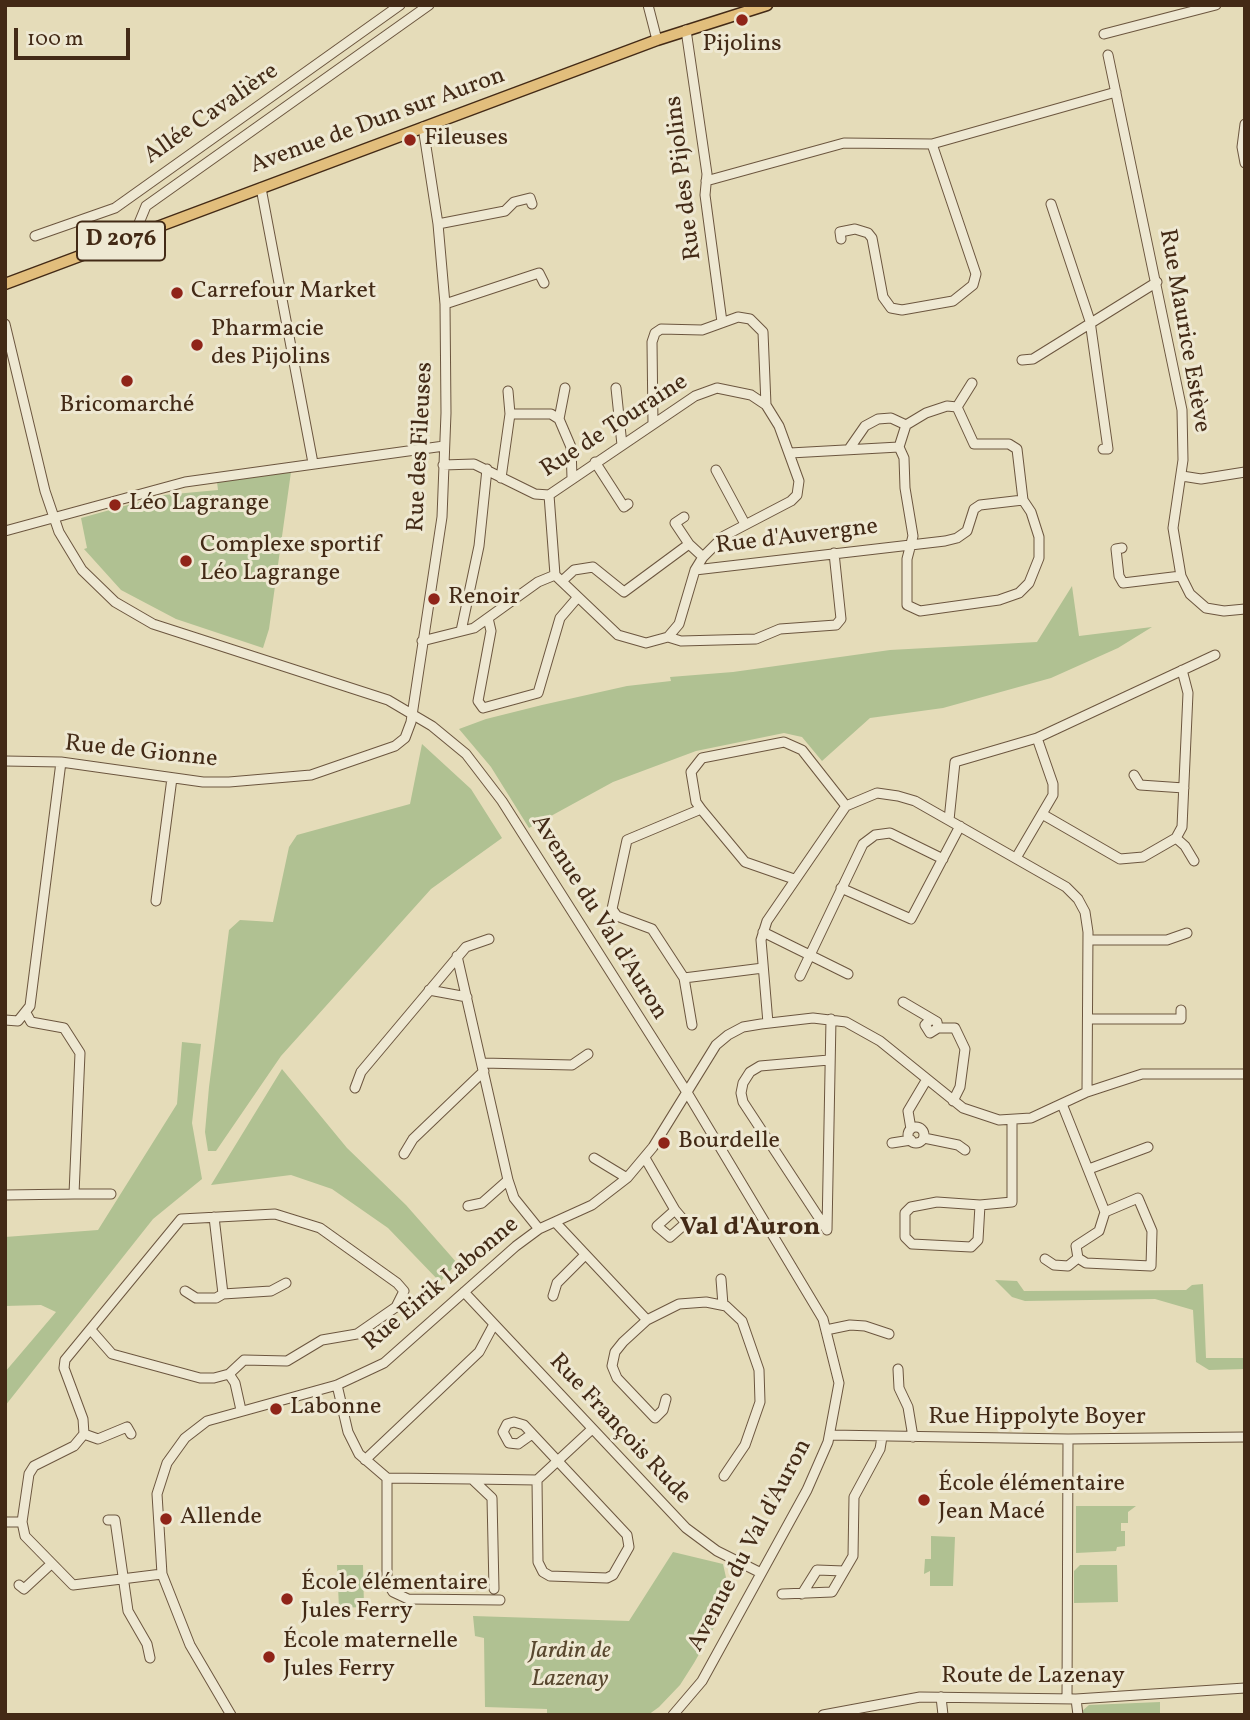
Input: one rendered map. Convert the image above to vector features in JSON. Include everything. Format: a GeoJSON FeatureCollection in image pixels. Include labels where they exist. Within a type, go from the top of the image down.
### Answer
{"type":"FeatureCollection","features":[{"type":"Feature","properties":{"kind":"main road","name":"Avenue de Dun sur Auron"},"geometry":{"type":"LineString","coordinates":[[5,284],[657,40],[767,5]]}},
{"type":"Feature","properties":{"kind":"street","name":"Allée Cavalière"},"geometry":{"type":"LineString","coordinates":[[35,236],[115,208],[400,5]]}},
{"type":"Feature","properties":{"kind":"street"},"geometry":{"type":"LineString","coordinates":[[142,233],[139,223],[146,206],[429,5]]}},
{"type":"Feature","properties":{"kind":"street"},"geometry":{"type":"LineString","coordinates":[[648,5],[657,40]]}},
{"type":"Feature","properties":{"kind":"street"},"geometry":{"type":"LineString","coordinates":[[1104,34],[1216,5]]}},
{"type":"Feature","properties":{"kind":"street","name":"Rue des Pijolins"},"geometry":{"type":"LineString","coordinates":[[686,30],[722,322]]}},
{"type":"Feature","properties":{"kind":"street","name":"Rue Maurice Estève"},"geometry":{"type":"LineString","coordinates":[[1108,55],[1182,410],[1182,476],[1173,528],[1181,576],[1190,594],[1206,608],[1245,610]]}},
{"type":"Feature","properties":{"kind":"street"},"geometry":{"type":"LineString","coordinates":[[706,181],[844,143],[932,144],[1116,92]]}},
{"type":"Feature","properties":{"kind":"street"},"geometry":{"type":"LineString","coordinates":[[1245,124],[1242,147],[1245,163]]}},
{"type":"Feature","properties":{"kind":"street","name":"Rue des Fileuses"},"geometry":{"type":"LineString","coordinates":[[412,712],[442,517],[447,359],[438,224],[423,127]]}},
{"type":"Feature","properties":{"kind":"street"},"geometry":{"type":"LineString","coordinates":[[841,239],[840,232],[855,229],[868,233],[872,238],[883,297],[891,308],[902,310],[953,301],[973,285],[976,274],[932,144]]}},
{"type":"Feature","properties":{"kind":"street"},"geometry":{"type":"LineString","coordinates":[[261,188],[313,463]]}},
{"type":"Feature","properties":{"kind":"street"},"geometry":{"type":"LineString","coordinates":[[438,224],[505,211],[514,202],[530,198],[532,204]]}},
{"type":"Feature","properties":{"kind":"street"},"geometry":{"type":"LineString","coordinates":[[1051,204],[1090,321],[1108,449],[1103,449]]}},
{"type":"Feature","properties":{"kind":"street"},"geometry":{"type":"LineString","coordinates":[[445,304],[539,273],[544,283]]}},
{"type":"Feature","properties":{"kind":"street"},"geometry":{"type":"LineString","coordinates":[[1022,360],[1033,359],[1090,321],[1157,282]]}},
{"type":"Feature","properties":{"kind":"street"},"geometry":{"type":"LineString","coordinates":[[653,424],[655,333],[661,330],[714,328],[722,322],[738,317],[750,319],[763,332],[766,405],[790,453],[799,481],[797,495],[785,506],[724,536],[703,557],[695,570],[683,615],[668,637]]}},
{"type":"Feature","properties":{"kind":"street","name":"Avenue du Val d'Auron"},"geometry":{"type":"LineString","coordinates":[[5,324],[45,491],[69,552],[82,570],[115,601],[153,624],[388,700],[412,712],[466,754],[502,801],[672,1073],[688,1094],[806,1287],[826,1330],[839,1383],[830,1435],[807,1490],[702,1681],[673,1715]]}},
{"type":"Feature","properties":{"kind":"street"},"geometry":{"type":"LineString","coordinates":[[909,547],[914,536],[905,488],[904,458],[899,447],[906,425],[926,413],[947,406],[957,407],[972,383]]}},
{"type":"Feature","properties":{"kind":"street"},"geometry":{"type":"LineString","coordinates":[[565,388],[559,419],[571,447],[572,478]]}},
{"type":"Feature","properties":{"kind":"street"},"geometry":{"type":"LineString","coordinates":[[616,388],[622,444]]}},
{"type":"Feature","properties":{"kind":"street","name":"Rue de Touraine"},"geometry":{"type":"LineString","coordinates":[[443,465],[474,464],[535,494],[548,495],[695,396],[717,388],[751,395],[766,405]]}},
{"type":"Feature","properties":{"kind":"street"},"geometry":{"type":"LineString","coordinates":[[501,478],[510,414],[508,391]]}},
{"type":"Feature","properties":{"kind":"street","name":"Rue d'Auvergne"},"geometry":{"type":"LineString","coordinates":[[695,570],[898,545],[909,547],[907,605],[912,609],[920,611],[999,600],[1019,593],[1029,583],[1040,558],[1039,537],[1031,512],[1023,500],[1017,449],[1009,444],[974,444],[957,407]]}},
{"type":"Feature","properties":{"kind":"street"},"geometry":{"type":"LineString","coordinates":[[510,414],[551,414],[559,419]]}},
{"type":"Feature","properties":{"kind":"street"},"geometry":{"type":"LineString","coordinates":[[849,449],[865,426],[878,419],[891,418],[906,425]]}},
{"type":"Feature","properties":{"kind":"street"},"geometry":{"type":"LineString","coordinates":[[5,531],[185,482],[444,446]]}},
{"type":"Feature","properties":{"kind":"street"},"geometry":{"type":"LineString","coordinates":[[790,453],[899,447]]}},
{"type":"Feature","properties":{"kind":"street"},"geometry":{"type":"LineString","coordinates":[[595,462],[624,507],[628,505]]}},
{"type":"Feature","properties":{"kind":"street"},"geometry":{"type":"LineString","coordinates":[[461,631],[479,546],[487,470]]}},
{"type":"Feature","properties":{"kind":"street"},"geometry":{"type":"LineString","coordinates":[[716,470],[746,524]]}},
{"type":"Feature","properties":{"kind":"street"},"geometry":{"type":"LineString","coordinates":[[1182,476],[1201,479],[1245,472]]}},
{"type":"Feature","properties":{"kind":"street"},"geometry":{"type":"LineString","coordinates":[[548,495],[558,578],[626,640],[646,643],[668,637],[681,641],[756,639],[780,629],[836,625],[841,619],[834,553]]}},
{"type":"Feature","properties":{"kind":"street"},"geometry":{"type":"LineString","coordinates":[[909,547],[957,538],[967,531],[974,509],[980,505],[1023,500]]}},
{"type":"Feature","properties":{"kind":"street"},"geometry":{"type":"LineString","coordinates":[[684,517],[676,523],[689,544],[703,557]]}},
{"type":"Feature","properties":{"kind":"street"},"geometry":{"type":"LineString","coordinates":[[422,640],[474,628],[538,582],[558,578],[573,570],[593,567],[620,591],[628,591],[689,544]]}},
{"type":"Feature","properties":{"kind":"street"},"geometry":{"type":"LineString","coordinates":[[1122,548],[1116,549],[1119,576],[1123,583],[1181,576]]}},
{"type":"Feature","properties":{"kind":"street"},"geometry":{"type":"LineString","coordinates":[[488,618],[491,631],[478,702],[483,708],[538,693],[557,624],[578,597]]}},
{"type":"Feature","properties":{"kind":"street"},"geometry":{"type":"LineString","coordinates":[[949,820],[955,762],[1037,738],[1215,655]]}},
{"type":"Feature","properties":{"kind":"street"},"geometry":{"type":"LineString","coordinates":[[1042,814],[1120,859],[1143,857],[1176,838],[1182,827],[1188,693],[1182,670]]}},
{"type":"Feature","properties":{"kind":"street","name":"Rue de Gionne"},"geometry":{"type":"LineString","coordinates":[[5,761],[61,762],[172,778],[229,782],[311,775],[399,744],[408,732],[412,712]]}},
{"type":"Feature","properties":{"kind":"street"},"geometry":{"type":"LineString","coordinates":[[1016,858],[1053,795],[1053,784],[1037,738]]}},
{"type":"Feature","properties":{"kind":"street"},"geometry":{"type":"LineString","coordinates":[[794,879],[745,862],[696,802],[691,772],[695,764],[702,758],[783,742],[802,750],[846,806]]}},
{"type":"Feature","properties":{"kind":"street"},"geometry":{"type":"LineString","coordinates":[[5,1020],[18,1021],[30,1006],[61,762]]}},
{"type":"Feature","properties":{"kind":"street"},"geometry":{"type":"LineString","coordinates":[[1134,775],[1140,785],[1184,788]]}},
{"type":"Feature","properties":{"kind":"street"},"geometry":{"type":"LineString","coordinates":[[156,901],[172,778]]}},
{"type":"Feature","properties":{"kind":"street"},"geometry":{"type":"LineString","coordinates":[[768,1023],[762,968],[767,921],[846,806],[870,795],[888,794],[915,801],[1066,887],[1078,899],[1085,912],[1088,940],[1087,1092]]}},
{"type":"Feature","properties":{"kind":"street"},"geometry":{"type":"LineString","coordinates":[[692,1025],[688,1018],[684,978],[652,929],[617,916],[612,909],[626,840],[701,809]]}},
{"type":"Feature","properties":{"kind":"street"},"geometry":{"type":"LineString","coordinates":[[841,888],[911,919],[960,826]]}},
{"type":"Feature","properties":{"kind":"street"},"geometry":{"type":"LineString","coordinates":[[800,976],[863,844],[875,835],[890,833],[943,859]]}},
{"type":"Feature","properties":{"kind":"street"},"geometry":{"type":"LineString","coordinates":[[1176,838],[1185,846],[1194,861]]}},
{"type":"Feature","properties":{"kind":"street"},"geometry":{"type":"LineString","coordinates":[[764,932],[848,974]]}},
{"type":"Feature","properties":{"kind":"street"},"geometry":{"type":"LineString","coordinates":[[1088,940],[1167,940],[1187,933]]}},
{"type":"Feature","properties":{"kind":"street"},"geometry":{"type":"LineString","coordinates":[[355,1088],[361,1072],[457,957],[466,947],[489,939]]}},
{"type":"Feature","properties":{"kind":"street"},"geometry":{"type":"LineString","coordinates":[[457,957],[508,1180],[514,1198],[539,1229]]}},
{"type":"Feature","properties":{"kind":"street"},"geometry":{"type":"LineString","coordinates":[[684,978],[762,968]]}},
{"type":"Feature","properties":{"kind":"street"},"geometry":{"type":"LineString","coordinates":[[429,990],[467,997]]}},
{"type":"Feature","properties":{"kind":"street"},"geometry":{"type":"LineString","coordinates":[[903,1002],[932,1019],[925,1025],[930,1033],[938,1028],[955,1028],[965,1049],[960,1087],[953,1101]]}},
{"type":"Feature","properties":{"kind":"street"},"geometry":{"type":"LineString","coordinates":[[1088,1019],[1181,1019],[1181,1010]]}},
{"type":"Feature","properties":{"kind":"street"},"geometry":{"type":"LineString","coordinates":[[26,1013],[31,1022],[64,1028],[80,1053],[74,1194]]}},
{"type":"Feature","properties":{"kind":"street"},"geometry":{"type":"LineString","coordinates":[[829,1060],[760,1066],[750,1072],[743,1083],[741,1093],[743,1102],[827,1230],[831,1019],[869,1033],[953,1101],[982,1116],[1012,1120],[1031,1118],[1087,1092],[1142,1074],[1245,1074]]}},
{"type":"Feature","properties":{"kind":"street","name":"Rue Eirik Labonne"},"geometry":{"type":"LineString","coordinates":[[231,1715],[190,1644],[162,1574],[157,1494],[167,1463],[185,1438],[207,1421],[337,1385],[384,1363],[516,1246],[539,1229],[593,1205],[627,1178],[645,1158],[688,1094],[716,1045],[743,1027],[831,1019]]}},
{"type":"Feature","properties":{"kind":"street"},"geometry":{"type":"LineString","coordinates":[[404,1154],[413,1139],[483,1067],[572,1065],[588,1054]]}},
{"type":"Feature","properties":{"kind":"street"},"geometry":{"type":"LineString","coordinates":[[911,1140],[908,1111],[927,1079]]}},
{"type":"Feature","properties":{"kind":"street"},"geometry":{"type":"LineString","coordinates":[[1062,1104],[1105,1212],[1099,1231],[1076,1245],[1078,1258],[1086,1263],[1151,1266],[1152,1231],[1139,1198],[1105,1212]]}},
{"type":"Feature","properties":{"kind":"street"},"geometry":{"type":"LineString","coordinates":[[981,1205],[978,1240],[971,1247],[912,1244],[905,1237],[905,1213],[911,1207],[937,1202],[981,1205],[1012,1202],[1012,1120]]}},
{"type":"Feature","properties":{"kind":"street"},"geometry":{"type":"LineString","coordinates":[[911,1129],[921,1128],[924,1138]]}},
{"type":"Feature","properties":{"kind":"street"},"geometry":{"type":"LineString","coordinates":[[892,1143],[911,1140],[918,1143],[924,1138]]}},
{"type":"Feature","properties":{"kind":"street"},"geometry":{"type":"LineString","coordinates":[[924,1138],[958,1145],[965,1150]]}},
{"type":"Feature","properties":{"kind":"street"},"geometry":{"type":"LineString","coordinates":[[1089,1169],[1148,1147]]}},
{"type":"Feature","properties":{"kind":"street"},"geometry":{"type":"LineString","coordinates":[[594,1158],[627,1178]]}},
{"type":"Feature","properties":{"kind":"street"},"geometry":{"type":"LineString","coordinates":[[645,1158],[675,1210]]}},
{"type":"Feature","properties":{"kind":"street"},"geometry":{"type":"LineString","coordinates":[[468,1206],[482,1203],[508,1180]]}},
{"type":"Feature","properties":{"kind":"street"},"geometry":{"type":"LineString","coordinates":[[5,1195],[111,1194]]}},
{"type":"Feature","properties":{"kind":"street"},"geometry":{"type":"LineString","coordinates":[[91,1331],[112,1354],[200,1378],[214,1378],[229,1374],[244,1360],[287,1361],[322,1340],[357,1334],[396,1307],[402,1300],[404,1291],[397,1283],[320,1228],[275,1213],[181,1219],[65,1360],[64,1368],[83,1419],[84,1434],[74,1446],[34,1466],[29,1474],[22,1522],[25,1536],[50,1565],[73,1585],[162,1574]]}},
{"type":"Feature","properties":{"kind":"street"},"geometry":{"type":"LineString","coordinates":[[214,1217],[223,1294]]}},
{"type":"Feature","properties":{"kind":"street"},"geometry":{"type":"LineString","coordinates":[[555,1222],[584,1256],[647,1320]]}},
{"type":"Feature","properties":{"kind":"street"},"geometry":{"type":"LineString","coordinates":[[553,1296],[557,1283],[584,1256]]}},
{"type":"Feature","properties":{"kind":"street"},"geometry":{"type":"LineString","coordinates":[[1045,1259],[1054,1265],[1068,1266],[1078,1258]]}},
{"type":"Feature","properties":{"kind":"street"},"geometry":{"type":"LineString","coordinates":[[720,1279],[723,1305]]}},
{"type":"Feature","properties":{"kind":"street"},"geometry":{"type":"LineString","coordinates":[[185,1291],[196,1298],[216,1298],[223,1294],[271,1291],[286,1283]]}},
{"type":"Feature","properties":{"kind":"street","name":"Rue François Rude"},"geometry":{"type":"LineString","coordinates":[[464,1292],[686,1528],[717,1550],[761,1573]]}},
{"type":"Feature","properties":{"kind":"street"},"geometry":{"type":"LineString","coordinates":[[666,1399],[663,1410],[655,1418],[617,1378],[612,1366],[615,1353],[647,1320],[679,1304],[706,1302],[723,1305],[742,1321],[750,1338],[759,1370],[760,1389],[754,1424],[745,1446],[724,1476]]}},
{"type":"Feature","properties":{"kind":"street"},"geometry":{"type":"LineString","coordinates":[[365,1460],[478,1352],[494,1324]]}},
{"type":"Feature","properties":{"kind":"street"},"geometry":{"type":"LineString","coordinates":[[826,1330],[849,1325],[865,1326],[889,1334]]}},
{"type":"Feature","properties":{"kind":"street"},"geometry":{"type":"LineString","coordinates":[[898,1369],[913,1437]]}},
{"type":"Feature","properties":{"kind":"street"},"geometry":{"type":"LineString","coordinates":[[229,1374],[235,1383],[241,1410]]}},
{"type":"Feature","properties":{"kind":"street"},"geometry":{"type":"LineString","coordinates":[[337,1385],[348,1432],[359,1454],[387,1478],[537,1480],[591,1430]]}},
{"type":"Feature","properties":{"kind":"street"},"geometry":{"type":"LineString","coordinates":[[84,1434],[98,1440],[127,1427],[131,1434]]}},
{"type":"Feature","properties":{"kind":"street"},"geometry":{"type":"LineString","coordinates":[[532,1434],[627,1535],[629,1548],[613,1575],[607,1578],[550,1576],[542,1572],[538,1562],[537,1480]]}},
{"type":"Feature","properties":{"kind":"street","name":"Rue Hippolyte Boyer"},"geometry":{"type":"LineString","coordinates":[[830,1435],[1068,1439],[1245,1437]]}},
{"type":"Feature","properties":{"kind":"street"},"geometry":{"type":"LineString","coordinates":[[782,1594],[832,1592],[853,1556],[854,1497],[880,1449],[882,1437]]}},
{"type":"Feature","properties":{"kind":"street"},"geometry":{"type":"LineString","coordinates":[[1068,1439],[1071,1699],[1078,1715]]}},
{"type":"Feature","properties":{"kind":"street"},"geometry":{"type":"LineString","coordinates":[[387,1478],[387,1582],[393,1592],[408,1599],[500,1600]]}},
{"type":"Feature","properties":{"kind":"street"},"geometry":{"type":"LineString","coordinates":[[472,1479],[492,1498],[494,1589]]}},
{"type":"Feature","properties":{"kind":"street"},"geometry":{"type":"LineString","coordinates":[[108,1520],[115,1520],[128,1611],[147,1644],[150,1658]]}},
{"type":"Feature","properties":{"kind":"street"},"geometry":{"type":"LineString","coordinates":[[5,1522],[22,1522]]}},
{"type":"Feature","properties":{"kind":"street"},"geometry":{"type":"LineString","coordinates":[[19,1585],[24,1589],[50,1565]]}},
{"type":"Feature","properties":{"kind":"street"},"geometry":{"type":"LineString","coordinates":[[802,1594],[817,1570],[844,1571]]}},
{"type":"Feature","properties":{"kind":"street","name":"Route de Lazenay"},"geometry":{"type":"LineString","coordinates":[[823,1715],[941,1697],[1071,1699],[1245,1688]]}},
{"type":"Feature","properties":{"kind":"street"},"geometry":{"type":"LineString","coordinates":[[941,1697],[943,1715]]}},
{"type":"Feature","properties":{"kind":"green space","name":"Complexe sportif Léo Lagrange"},"geometry":{"type":"Polygon","coordinates":[[[291,472],[269,629],[263,648],[176,619],[121,590],[84,549],[87,548],[81,518],[164,495],[218,490],[217,482],[291,472]]]}},
{"type":"Feature","properties":{"kind":"green space"},"geometry":{"type":"Polygon","coordinates":[[[1072,586],[1079,636],[1152,627],[1118,648],[1051,678],[943,708],[870,718],[822,761],[802,737],[784,733],[696,751],[613,782],[529,828],[491,767],[459,729],[486,719],[542,705],[627,686],[671,681],[670,677],[733,672],[890,650],[1037,642],[1072,586]]]}},
{"type":"Feature","properties":{"kind":"green space"},"geometry":{"type":"Polygon","coordinates":[[[422,744],[471,789],[502,838],[431,889],[281,1056],[216,1151],[208,1151],[205,1132],[209,1087],[229,930],[240,920],[273,922],[289,847],[297,835],[410,804],[422,744]]]}},
{"type":"Feature","properties":{"kind":"green space"},"geometry":{"type":"Polygon","coordinates":[[[182,1042],[201,1044],[192,1123],[202,1179],[153,1219],[5,1406],[5,1372],[56,1312],[41,1305],[5,1306],[5,1237],[98,1230],[177,1104],[182,1042]]]}},
{"type":"Feature","properties":{"kind":"green space"},"geometry":{"type":"Polygon","coordinates":[[[282,1069],[347,1148],[406,1205],[457,1263],[440,1282],[388,1228],[332,1189],[291,1175],[211,1185],[282,1069]]]}},
{"type":"Feature","properties":{"kind":"green space"},"geometry":{"type":"Polygon","coordinates":[[[995,1280],[1017,1281],[1024,1291],[1186,1290],[1192,1285],[1203,1284],[1206,1358],[1245,1358],[1245,1369],[1209,1370],[1196,1362],[1193,1310],[1155,1299],[1025,1301],[1012,1297],[995,1280]]]}},
{"type":"Feature","properties":{"kind":"green space"},"geometry":{"type":"Polygon","coordinates":[[[1076,1506],[1136,1506],[1128,1512],[1128,1523],[1121,1523],[1121,1531],[1125,1531],[1125,1546],[1117,1547],[1116,1551],[1076,1553],[1076,1506]]]}},
{"type":"Feature","properties":{"kind":"green space"},"geometry":{"type":"Polygon","coordinates":[[[931,1536],[955,1537],[953,1586],[930,1586],[930,1571],[924,1574],[925,1559],[931,1559],[931,1536]]]}},
{"type":"Feature","properties":{"kind":"green space","name":"Jardin de Lazenay"},"geometry":{"type":"Polygon","coordinates":[[[673,1552],[723,1564],[729,1591],[725,1608],[694,1663],[680,1685],[659,1707],[648,1715],[547,1715],[547,1709],[485,1707],[484,1638],[475,1636],[473,1616],[629,1621],[673,1552]]]}},
{"type":"Feature","properties":{"kind":"green space"},"geometry":{"type":"Polygon","coordinates":[[[337,1565],[363,1565],[364,1607],[339,1608],[337,1565]]]}},
{"type":"Feature","properties":{"kind":"green space"},"geometry":{"type":"Polygon","coordinates":[[[1080,1565],[1117,1565],[1118,1602],[1074,1603],[1074,1571],[1080,1565]]]}},
{"type":"Feature","properties":{"kind":"green space"},"geometry":{"type":"Polygon","coordinates":[[[1160,1702],[1160,1715],[1082,1715],[1081,1712],[1089,1705],[1160,1702]]]}},
{"type":"Feature","properties":{"kind":"place","name":"Pijolins"},"geometry":{"type":"Point","coordinates":[742,20]}},
{"type":"Feature","properties":{"kind":"place","name":"Fileuses"},"geometry":{"type":"Point","coordinates":[410,140]}},
{"type":"Feature","properties":{"kind":"place","name":"Carrefour Market"},"geometry":{"type":"Point","coordinates":[177,293]}},
{"type":"Feature","properties":{"kind":"place","name":"Pharmacie des Pijolins"},"geometry":{"type":"Point","coordinates":[197,345]}},
{"type":"Feature","properties":{"kind":"place","name":"Bricomarché"},"geometry":{"type":"Point","coordinates":[127,381]}},
{"type":"Feature","properties":{"kind":"place","name":"Léo Lagrange"},"geometry":{"type":"Point","coordinates":[115,505]}},
{"type":"Feature","properties":{"kind":"place","name":"Complexe sportif Léo Lagrange"},"geometry":{"type":"Point","coordinates":[186,561]}},
{"type":"Feature","properties":{"kind":"place","name":"Renoir"},"geometry":{"type":"Point","coordinates":[434,599]}},
{"type":"Feature","properties":{"kind":"place","name":"Bourdelle"},"geometry":{"type":"Point","coordinates":[664,1143]}},
{"type":"Feature","properties":{"kind":"place","name":"Labonne"},"geometry":{"type":"Point","coordinates":[276,1409]}},
{"type":"Feature","properties":{"kind":"place","name":"École élémentaire Jean Macé"},"geometry":{"type":"Point","coordinates":[924,1500]}},
{"type":"Feature","properties":{"kind":"place","name":"Allende"},"geometry":{"type":"Point","coordinates":[166,1519]}},
{"type":"Feature","properties":{"kind":"place","name":"École élémentaire Jules Ferry"},"geometry":{"type":"Point","coordinates":[287,1599]}},
{"type":"Feature","properties":{"kind":"place","name":"École maternelle Jules Ferry"},"geometry":{"type":"Point","coordinates":[269,1657]}},
{"type":"Feature","properties":{"kind":"district","name":"Val d'Auron"},"geometry":{"type":"Point","coordinates":[750,1229]}}]}
